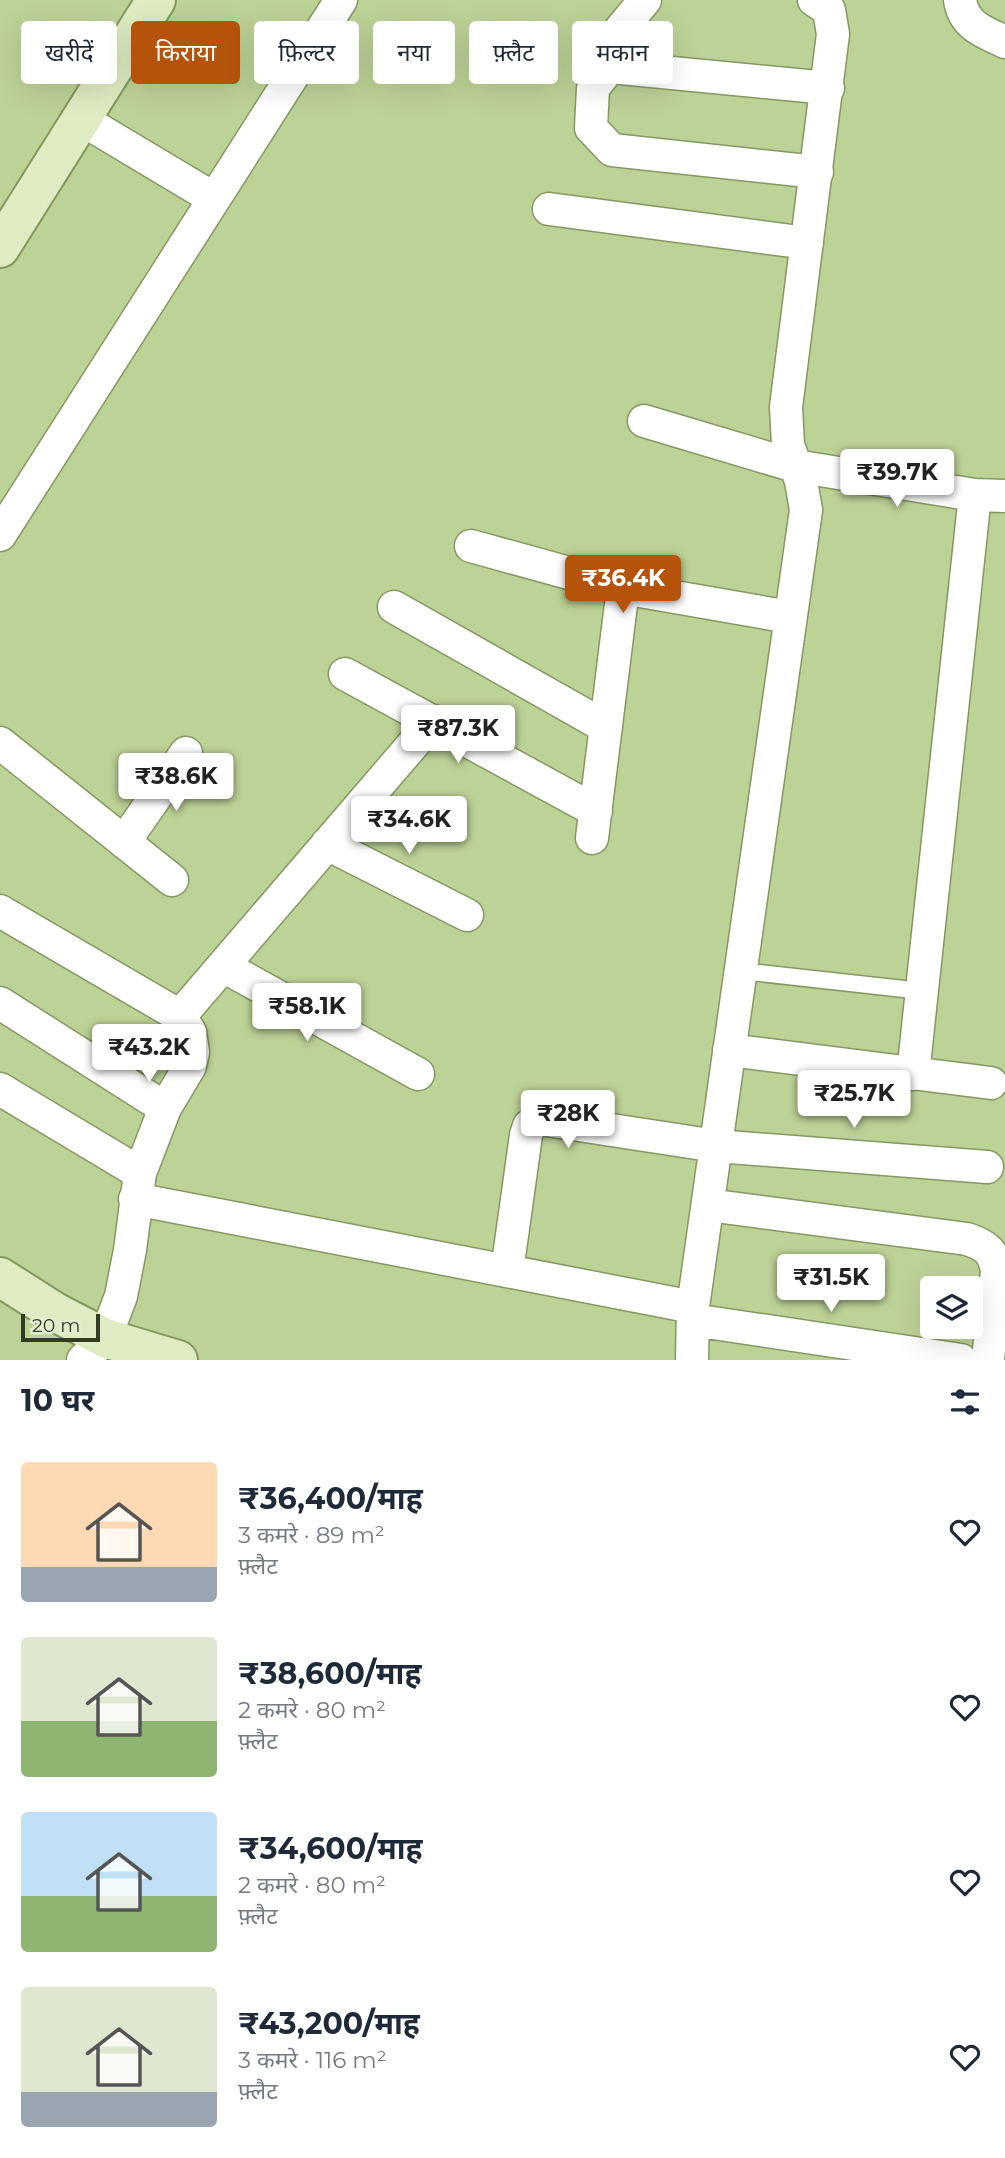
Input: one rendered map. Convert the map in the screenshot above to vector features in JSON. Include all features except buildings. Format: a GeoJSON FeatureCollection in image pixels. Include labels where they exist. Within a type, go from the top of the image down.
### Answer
{"type":"FeatureCollection","features":[{"type":"Feature","properties":{"kind":"street"},"geometry":{"type":"LineString","coordinates":[[0,248],[156,0]]}},
{"type":"Feature","properties":{"kind":"street"},"geometry":{"type":"LineString","coordinates":[[0,536],[341,0]]}},
{"type":"Feature","properties":{"kind":"street"},"geometry":{"type":"LineString","coordinates":[[628,21],[645,0]]}},
{"type":"Feature","properties":{"kind":"street"},"geometry":{"type":"LineString","coordinates":[[692,1360],[693,1313],[806,510],[801,481],[788,445],[786,407],[833,34],[829,10],[814,0]]}},
{"type":"Feature","properties":{"kind":"street"},"geometry":{"type":"LineString","coordinates":[[960,0],[962,12],[968,22],[1005,42]]}},
{"type":"Feature","properties":{"kind":"street"},"geometry":{"type":"LineString","coordinates":[[673,73],[828,88]]}},
{"type":"Feature","properties":{"kind":"street"},"geometry":{"type":"LineString","coordinates":[[596,84],[593,88],[591,128],[612,150],[817,172]]}},
{"type":"Feature","properties":{"kind":"street"},"geometry":{"type":"LineString","coordinates":[[81,119],[213,198]]}},
{"type":"Feature","properties":{"kind":"street"},"geometry":{"type":"LineString","coordinates":[[549,209],[807,243]]}},
{"type":"Feature","properties":{"kind":"street"},"geometry":{"type":"LineString","coordinates":[[644,421],[795,466],[990,496],[913,1074]]}},
{"type":"Feature","properties":{"kind":"street"},"geometry":{"type":"LineString","coordinates":[[471,546],[623,588],[790,617]]}},
{"type":"Feature","properties":{"kind":"street"},"geometry":{"type":"LineString","coordinates":[[345,674],[433,721],[594,825],[623,588]]}},
{"type":"Feature","properties":{"kind":"street"},"geometry":{"type":"LineString","coordinates":[[394,607],[606,727]]}},
{"type":"Feature","properties":{"kind":"street"},"geometry":{"type":"LineString","coordinates":[[180,1016],[433,721]]}},
{"type":"Feature","properties":{"kind":"street"},"geometry":{"type":"LineString","coordinates":[[0,743],[172,880]]}},
{"type":"Feature","properties":{"kind":"street"},"geometry":{"type":"LineString","coordinates":[[124,842],[186,753]]}},
{"type":"Feature","properties":{"kind":"street"},"geometry":{"type":"LineString","coordinates":[[327,844],[467,915]]}},
{"type":"Feature","properties":{"kind":"street"},"geometry":{"type":"LineString","coordinates":[[0,911],[180,1016],[190,1032],[193,1052],[190,1066],[165,1108],[138,1186],[121,1296],[94,1349]]}},
{"type":"Feature","properties":{"kind":"street"},"geometry":{"type":"LineString","coordinates":[[223,966],[418,1074]]}},
{"type":"Feature","properties":{"kind":"street"},"geometry":{"type":"LineString","coordinates":[[0,1003],[165,1108]]}},
{"type":"Feature","properties":{"kind":"street"},"geometry":{"type":"LineString","coordinates":[[729,1050],[992,1083]]}},
{"type":"Feature","properties":{"kind":"street"},"geometry":{"type":"LineString","coordinates":[[0,1089],[138,1186],[693,1313],[961,1360]]}},
{"type":"Feature","properties":{"kind":"street"},"geometry":{"type":"LineString","coordinates":[[507,1271],[526,1135],[533,1122],[549,1120],[716,1146],[987,1167]]}},
{"type":"Feature","properties":{"kind":"street"},"geometry":{"type":"LineString","coordinates":[[708,1205],[967,1239],[981,1244],[991,1251],[997,1271],[988,1360]]}},
{"type":"Feature","properties":{"kind":"street"},"geometry":{"type":"LineString","coordinates":[[0,1277],[55,1312],[94,1349],[176,1360]]}},
{"type":"Feature","properties":{"kind":"lane"},"geometry":{"type":"LineString","coordinates":[[741,971],[922,991]]}}]}
